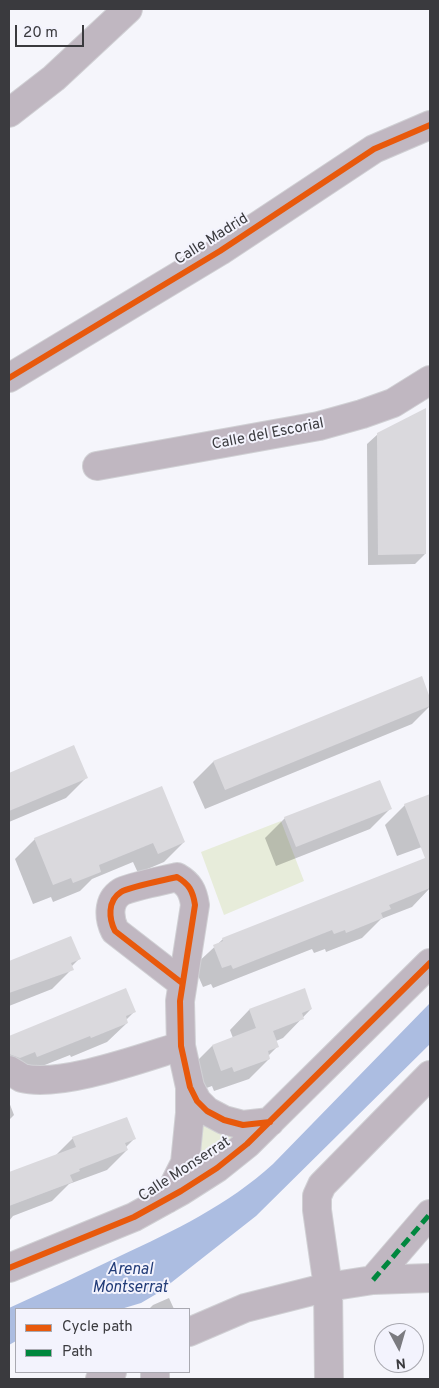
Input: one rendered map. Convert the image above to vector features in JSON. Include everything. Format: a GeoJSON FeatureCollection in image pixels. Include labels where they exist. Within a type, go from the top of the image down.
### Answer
{"type":"FeatureCollection","features":[{"type":"Feature","properties":{"kind":"street"},"geometry":{"type":"LineString","coordinates":[[9,113],[54,78],[128,9]]}},
{"type":"Feature","properties":{"kind":"street","name":"Calle Madrid"},"geometry":{"type":"LineString","coordinates":[[9,378],[220,251],[374,149],[430,125]]}},
{"type":"Feature","properties":{"kind":"street","name":"Calle del Escorial"},"geometry":{"type":"LineString","coordinates":[[97,466],[318,426],[393,403],[430,380]]}},
{"type":"Feature","properties":{"kind":"street","name":"Calle Monserrat"},"geometry":{"type":"LineString","coordinates":[[9,1268],[134,1217],[217,1168],[247,1144],[270,1122],[430,963]]}},
{"type":"Feature","properties":{"kind":"street"},"geometry":{"type":"LineString","coordinates":[[167,1199],[185,1163],[190,1113],[190,1087],[181,1046],[180,1001],[182,982]]}},
{"type":"Feature","properties":{"kind":"street"},"geometry":{"type":"LineString","coordinates":[[9,1070],[22,1078],[53,1080],[128,1062],[181,1046]]}},
{"type":"Feature","properties":{"kind":"street"},"geometry":{"type":"LineString","coordinates":[[329,1379],[328,1287],[317,1210],[317,1196],[322,1184],[430,1075]]}},
{"type":"Feature","properties":{"kind":"street"},"geometry":{"type":"LineString","coordinates":[[190,1087],[197,1100],[207,1111],[224,1120],[243,1125],[270,1122]]}},
{"type":"Feature","properties":{"kind":"street"},"geometry":{"type":"LineString","coordinates":[[373,1280],[430,1214]]}},
{"type":"Feature","properties":{"kind":"street"},"geometry":{"type":"LineString","coordinates":[[190,1332],[245,1308],[328,1287],[373,1280],[430,1278]]}},
{"type":"Feature","properties":{"kind":"green space"},"geometry":{"type":"Polygon","coordinates":[[[281,821],[304,881],[224,915],[201,852],[281,821]]]}},
{"type":"Feature","properties":{"kind":"green space"},"geometry":{"type":"Polygon","coordinates":[[[198,1119],[241,1132],[216,1155],[202,1158],[197,1154],[198,1119]]]}},
{"type":"Feature","properties":{"kind":"water","name":"Arenal Montserrat"},"geometry":{"type":"Polygon","coordinates":[[[430,1003],[430,1044],[256,1216],[158,1293],[141,1303],[124,1308],[15,1308],[15,1342],[9,1345],[9,1308],[160,1237],[200,1216],[238,1192],[273,1164],[430,1003]]]}},
{"type":"Feature","properties":{"kind":"building"},"geometry":{"type":"Polygon","coordinates":[[[426,408],[426,554],[378,555],[377,433],[426,408]]]}},
{"type":"Feature","properties":{"kind":"building"},"geometry":{"type":"Polygon","coordinates":[[[422,676],[430,698],[430,706],[225,790],[213,761],[422,676]]]}},
{"type":"Feature","properties":{"kind":"building"},"geometry":{"type":"Polygon","coordinates":[[[74,745],[88,778],[9,811],[9,773],[74,745]]]}},
{"type":"Feature","properties":{"kind":"building"},"geometry":{"type":"Polygon","coordinates":[[[380,780],[392,809],[296,847],[284,817],[380,780]]]}},
{"type":"Feature","properties":{"kind":"building"},"geometry":{"type":"Polygon","coordinates":[[[162,786],[185,842],[158,854],[153,843],[99,865],[101,872],[73,883],[71,878],[53,885],[34,838],[162,786]]]}},
{"type":"Feature","properties":{"kind":"building"},"geometry":{"type":"Polygon","coordinates":[[[430,794],[430,888],[389,905],[391,909],[381,913],[383,918],[346,933],[345,930],[334,934],[332,930],[233,969],[231,965],[222,968],[213,945],[223,941],[222,938],[425,858],[404,804],[430,794]]]}},
{"type":"Feature","properties":{"kind":"building"},"geometry":{"type":"Polygon","coordinates":[[[71,936],[81,959],[71,963],[74,970],[9,993],[9,961],[71,936]]]}},
{"type":"Feature","properties":{"kind":"building"},"geometry":{"type":"Polygon","coordinates":[[[126,988],[136,1012],[126,1016],[128,1023],[37,1057],[35,1052],[20,1058],[9,1054],[9,1036],[126,988]]]}},
{"type":"Feature","properties":{"kind":"building"},"geometry":{"type":"Polygon","coordinates":[[[305,988],[312,1009],[302,1013],[304,1019],[273,1031],[279,1047],[268,1051],[270,1059],[234,1072],[232,1067],[221,1071],[212,1045],[256,1028],[249,1009],[305,988]]]}},
{"type":"Feature","properties":{"kind":"building"},"geometry":{"type":"Polygon","coordinates":[[[127,1117],[136,1139],[125,1143],[128,1150],[79,1169],[80,1171],[70,1175],[73,1182],[9,1206],[9,1172],[76,1147],[72,1137],[127,1117]]]}},
{"type":"Feature","properties":{"kind":"marked path"},"geometry":{"type":"LineString","coordinates":[[373,1280],[430,1214]]}},
{"type":"Feature","properties":{"kind":"cycle path"},"geometry":{"type":"LineString","coordinates":[[9,378],[220,251],[374,149],[430,125]]}},
{"type":"Feature","properties":{"kind":"cycle path"},"geometry":{"type":"LineString","coordinates":[[182,983],[115,931],[111,921],[110,910],[113,900],[121,892],[177,877],[190,888],[195,905],[180,1001],[181,1046],[190,1087],[197,1101],[207,1111],[224,1120],[243,1125],[270,1122]]}},
{"type":"Feature","properties":{"kind":"cycle path"},"geometry":{"type":"LineString","coordinates":[[9,1268],[134,1217],[181,1191],[217,1168],[247,1144],[430,963]]}}]}
